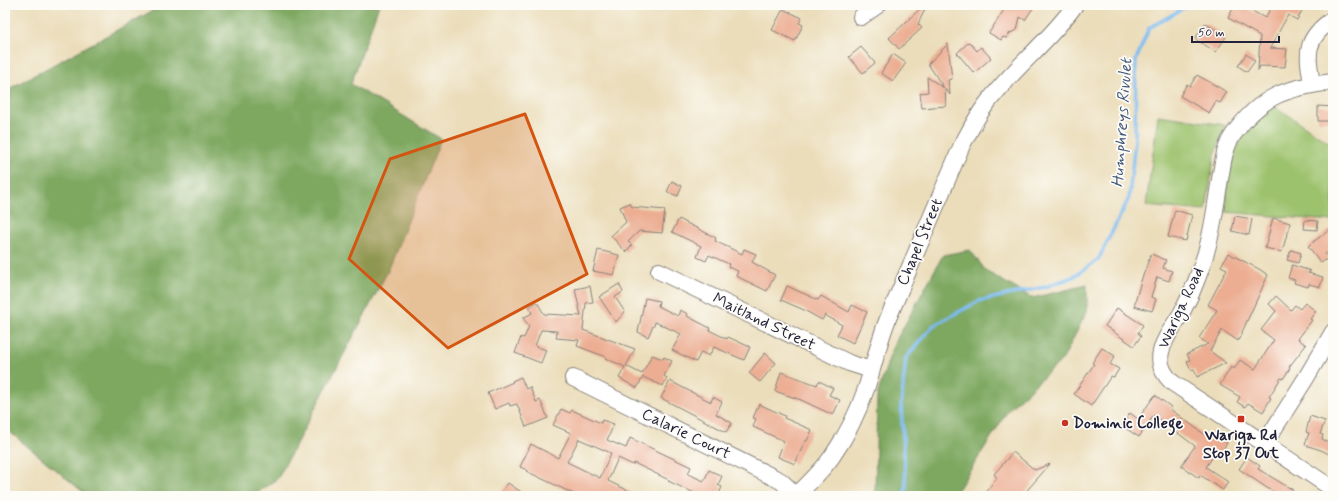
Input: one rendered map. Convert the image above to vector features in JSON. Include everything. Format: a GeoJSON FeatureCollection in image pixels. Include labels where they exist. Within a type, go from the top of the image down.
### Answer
{"type":"FeatureCollection","features":[{"type":"Feature","properties":{"kind":"street"},"geometry":{"type":"LineString","coordinates":[[861,17],[878,5]]}},
{"type":"Feature","properties":{"kind":"street","name":"Chapel Street"},"geometry":{"type":"LineString","coordinates":[[796,496],[822,469],[833,455],[857,412],[866,389],[881,335],[962,145],[973,124],[998,90],[1054,31],[1075,5]]}},
{"type":"Feature","properties":{"kind":"street"},"geometry":{"type":"LineString","coordinates":[[1312,84],[1308,59],[1311,43],[1315,34],[1322,26],[1333,19]]}},
{"type":"Feature","properties":{"kind":"street","name":"Wariga Road"},"geometry":{"type":"LineString","coordinates":[[1333,82],[1312,84],[1273,96],[1261,104],[1232,137],[1224,155],[1211,232],[1201,267],[1183,311],[1163,345],[1160,357],[1163,372],[1173,383],[1333,489]]}},
{"type":"Feature","properties":{"kind":"street","name":"Maitland Street"},"geometry":{"type":"LineString","coordinates":[[659,270],[849,363],[871,370]]}},
{"type":"Feature","properties":{"kind":"street"},"geometry":{"type":"LineString","coordinates":[[1265,443],[1333,332]]}},
{"type":"Feature","properties":{"kind":"street","name":"Calarie Court"},"geometry":{"type":"LineString","coordinates":[[573,378],[781,481],[796,496]]}},
{"type":"Feature","properties":{"kind":"highlighted area"},"geometry":{"type":"Polygon","coordinates":[[[525,114],[587,274],[448,348],[349,259],[390,159],[525,114]]]}},
{"type":"Feature","properties":{"kind":"green space"},"geometry":{"type":"Polygon","coordinates":[[[163,5],[379,5],[351,84],[441,139],[388,271],[278,478],[253,496],[88,496],[5,428],[5,91],[163,5]]]}},
{"type":"Feature","properties":{"kind":"green space"},"geometry":{"type":"Polygon","coordinates":[[[1273,105],[1333,145],[1333,221],[1225,212],[1228,179],[1235,149],[1248,127],[1273,105]]]}},
{"type":"Feature","properties":{"kind":"green space"},"geometry":{"type":"Polygon","coordinates":[[[1158,115],[1225,125],[1214,158],[1206,211],[1146,206],[1158,115]]]}},
{"type":"Feature","properties":{"kind":"green space"},"geometry":{"type":"Polygon","coordinates":[[[970,250],[986,271],[1032,298],[1087,285],[1087,311],[1063,359],[1009,409],[954,496],[875,496],[877,396],[893,346],[943,255],[970,250]]]}},
{"type":"Feature","properties":{"kind":"building"},"geometry":{"type":"Polygon","coordinates":[[[924,5],[927,5],[918,24],[922,28],[899,49],[889,38],[924,5]]]}},
{"type":"Feature","properties":{"kind":"building"},"geometry":{"type":"Polygon","coordinates":[[[1007,5],[1035,5],[1025,20],[1020,17],[1017,30],[1010,33],[1006,38],[1003,37],[1001,40],[989,33],[1007,5]]]}},
{"type":"Feature","properties":{"kind":"building"},"geometry":{"type":"Polygon","coordinates":[[[1235,5],[1241,5],[1265,18],[1272,6],[1270,5],[1305,5],[1297,20],[1288,15],[1270,48],[1287,49],[1285,67],[1260,66],[1258,71],[1260,36],[1228,18],[1235,5]]]}},
{"type":"Feature","properties":{"kind":"building"},"geometry":{"type":"Polygon","coordinates":[[[783,9],[802,18],[799,23],[803,25],[795,41],[772,30],[783,9]]]}},
{"type":"Feature","properties":{"kind":"building"},"geometry":{"type":"Polygon","coordinates":[[[1205,23],[1226,37],[1216,52],[1195,39],[1205,23]]]}},
{"type":"Feature","properties":{"kind":"building"},"geometry":{"type":"Polygon","coordinates":[[[969,42],[977,51],[981,47],[991,58],[974,73],[957,53],[969,42]]]}},
{"type":"Feature","properties":{"kind":"building"},"geometry":{"type":"Polygon","coordinates":[[[948,44],[952,79],[948,80],[950,95],[945,89],[946,106],[922,108],[920,93],[928,92],[927,77],[944,88],[928,64],[948,44]]]}},
{"type":"Feature","properties":{"kind":"building"},"geometry":{"type":"Polygon","coordinates":[[[861,47],[875,63],[863,73],[849,57],[861,47]]]}},
{"type":"Feature","properties":{"kind":"building"},"geometry":{"type":"Polygon","coordinates":[[[893,54],[906,63],[893,81],[881,73],[893,54]]]}},
{"type":"Feature","properties":{"kind":"building"},"geometry":{"type":"Polygon","coordinates":[[[1246,54],[1255,61],[1247,72],[1238,66],[1246,54]]]}},
{"type":"Feature","properties":{"kind":"building"},"geometry":{"type":"Polygon","coordinates":[[[1197,75],[1227,92],[1220,103],[1216,101],[1209,113],[1180,96],[1187,84],[1190,86],[1197,75]]]}},
{"type":"Feature","properties":{"kind":"building"},"geometry":{"type":"Polygon","coordinates":[[[1318,106],[1333,107],[1333,121],[1318,121],[1318,106]]]}},
{"type":"Feature","properties":{"kind":"building"},"geometry":{"type":"Polygon","coordinates":[[[672,181],[682,186],[678,196],[667,192],[672,181]]]}},
{"type":"Feature","properties":{"kind":"building"},"geometry":{"type":"Polygon","coordinates":[[[630,203],[632,207],[665,210],[662,233],[639,231],[628,242],[632,245],[626,252],[611,236],[626,222],[620,207],[630,203]]]}},
{"type":"Feature","properties":{"kind":"building"},"geometry":{"type":"Polygon","coordinates":[[[1175,210],[1192,215],[1186,241],[1168,237],[1175,210]]]}},
{"type":"Feature","properties":{"kind":"building"},"geometry":{"type":"Polygon","coordinates":[[[1235,216],[1252,219],[1249,235],[1232,231],[1235,216]]]}},
{"type":"Feature","properties":{"kind":"building"},"geometry":{"type":"Polygon","coordinates":[[[1273,218],[1290,223],[1282,252],[1265,248],[1273,218]]]}},
{"type":"Feature","properties":{"kind":"building"},"geometry":{"type":"Polygon","coordinates":[[[679,219],[716,238],[715,241],[742,254],[744,249],[756,254],[752,262],[775,275],[767,291],[736,276],[738,271],[728,267],[729,264],[709,255],[706,261],[697,257],[701,246],[672,232],[679,219]]]}},
{"type":"Feature","properties":{"kind":"building"},"geometry":{"type":"Polygon","coordinates":[[[1305,220],[1318,221],[1317,230],[1304,229],[1305,220]]]}},
{"type":"Feature","properties":{"kind":"building"},"geometry":{"type":"Polygon","coordinates":[[[1333,227],[1333,248],[1325,254],[1328,258],[1321,263],[1308,246],[1333,227]]]}},
{"type":"Feature","properties":{"kind":"building"},"geometry":{"type":"Polygon","coordinates":[[[598,250],[619,255],[614,275],[593,271],[598,250]]]}},
{"type":"Feature","properties":{"kind":"building"},"geometry":{"type":"Polygon","coordinates":[[[1291,250],[1301,253],[1298,263],[1287,260],[1291,250]]]}},
{"type":"Feature","properties":{"kind":"building"},"geometry":{"type":"Polygon","coordinates":[[[1228,253],[1268,275],[1238,341],[1222,330],[1210,351],[1226,363],[1197,377],[1194,369],[1191,370],[1187,361],[1190,360],[1187,354],[1208,344],[1199,338],[1217,310],[1208,305],[1227,269],[1221,266],[1228,253]]]}},
{"type":"Feature","properties":{"kind":"building"},"geometry":{"type":"Polygon","coordinates":[[[1151,254],[1166,260],[1163,268],[1172,271],[1169,281],[1157,277],[1151,297],[1156,299],[1152,311],[1134,306],[1151,254]]]}},
{"type":"Feature","properties":{"kind":"building"},"geometry":{"type":"Polygon","coordinates":[[[1292,265],[1311,271],[1308,273],[1323,277],[1320,287],[1309,284],[1308,287],[1294,283],[1295,280],[1288,278],[1292,265]]]}},
{"type":"Feature","properties":{"kind":"building"},"geometry":{"type":"Polygon","coordinates":[[[619,284],[623,292],[615,297],[625,312],[616,322],[599,297],[619,284]]]}},
{"type":"Feature","properties":{"kind":"building"},"geometry":{"type":"Polygon","coordinates":[[[590,286],[593,302],[586,303],[583,330],[635,349],[626,366],[642,374],[652,355],[663,359],[664,357],[672,361],[664,376],[667,378],[663,386],[643,377],[637,388],[619,378],[625,367],[605,358],[606,357],[577,346],[579,340],[556,338],[557,331],[541,330],[535,346],[546,350],[541,363],[515,353],[521,337],[524,338],[529,326],[523,318],[532,313],[529,307],[537,302],[544,314],[581,316],[575,289],[590,286]]]}},
{"type":"Feature","properties":{"kind":"building"},"geometry":{"type":"Polygon","coordinates":[[[787,286],[818,300],[821,296],[849,312],[852,305],[867,312],[853,343],[837,335],[842,325],[825,315],[822,320],[781,300],[787,286]]]}},
{"type":"Feature","properties":{"kind":"building"},"geometry":{"type":"Polygon","coordinates":[[[1276,296],[1291,310],[1295,305],[1300,309],[1305,303],[1316,311],[1310,319],[1312,320],[1298,339],[1306,345],[1289,367],[1290,368],[1283,379],[1281,378],[1269,397],[1271,398],[1263,412],[1248,403],[1245,407],[1237,402],[1240,397],[1220,385],[1231,367],[1234,369],[1240,360],[1255,369],[1274,340],[1261,330],[1276,311],[1269,304],[1276,296]]]}},
{"type":"Feature","properties":{"kind":"building"},"geometry":{"type":"Polygon","coordinates":[[[645,298],[659,301],[658,306],[678,316],[680,310],[688,314],[687,316],[710,328],[709,330],[727,339],[728,337],[750,347],[744,360],[714,347],[709,356],[701,352],[696,362],[672,350],[681,334],[655,322],[648,337],[638,332],[645,298]]]}},
{"type":"Feature","properties":{"kind":"building"},"geometry":{"type":"Polygon","coordinates":[[[1117,308],[1143,325],[1138,333],[1141,336],[1134,346],[1105,326],[1117,308]]]}},
{"type":"Feature","properties":{"kind":"building"},"geometry":{"type":"Polygon","coordinates":[[[1102,348],[1115,356],[1110,364],[1119,369],[1114,377],[1111,376],[1091,406],[1074,394],[1094,364],[1092,363],[1102,348]]]}},
{"type":"Feature","properties":{"kind":"building"},"geometry":{"type":"Polygon","coordinates":[[[765,353],[776,363],[760,382],[749,373],[765,353]]]}},
{"type":"Feature","properties":{"kind":"building"},"geometry":{"type":"Polygon","coordinates":[[[781,372],[817,385],[819,381],[833,388],[829,395],[840,400],[833,415],[801,400],[775,391],[781,372]]]}},
{"type":"Feature","properties":{"kind":"building"},"geometry":{"type":"Polygon","coordinates":[[[521,377],[526,389],[530,387],[536,402],[540,400],[548,418],[526,427],[517,404],[510,406],[509,403],[495,409],[488,393],[521,377]]]}},
{"type":"Feature","properties":{"kind":"building"},"geometry":{"type":"Polygon","coordinates":[[[670,381],[711,402],[713,397],[722,402],[716,414],[732,423],[726,432],[661,398],[670,381]]]}},
{"type":"Feature","properties":{"kind":"building"},"geometry":{"type":"Polygon","coordinates":[[[1155,395],[1171,407],[1170,409],[1208,437],[1211,432],[1227,443],[1219,455],[1216,452],[1206,467],[1228,482],[1223,490],[1200,475],[1199,478],[1181,466],[1195,446],[1154,415],[1139,437],[1122,426],[1130,413],[1138,419],[1155,395]]]}},
{"type":"Feature","properties":{"kind":"building"},"geometry":{"type":"Polygon","coordinates":[[[759,404],[785,416],[784,418],[812,430],[807,441],[805,441],[795,464],[778,457],[784,441],[753,427],[756,419],[753,418],[759,404]]]}},
{"type":"Feature","properties":{"kind":"building"},"geometry":{"type":"Polygon","coordinates":[[[561,409],[570,413],[572,410],[601,423],[602,420],[614,424],[607,440],[626,448],[630,438],[691,467],[688,474],[704,481],[709,470],[722,476],[718,485],[722,487],[718,496],[701,496],[634,463],[633,465],[618,458],[608,481],[640,496],[578,496],[520,467],[531,444],[558,458],[571,433],[553,425],[561,409]],[[579,439],[567,462],[600,478],[611,453],[579,439]]]}},
{"type":"Feature","properties":{"kind":"building"},"geometry":{"type":"Polygon","coordinates":[[[1310,416],[1325,421],[1320,434],[1323,435],[1322,439],[1333,445],[1333,456],[1305,445],[1309,433],[1306,432],[1310,416]]]}},
{"type":"Feature","properties":{"kind":"building"},"geometry":{"type":"Polygon","coordinates":[[[1013,452],[1035,470],[1050,464],[1022,496],[982,496],[997,478],[994,474],[1013,452]]]}},
{"type":"Feature","properties":{"kind":"building"},"geometry":{"type":"Polygon","coordinates":[[[1247,457],[1260,466],[1258,469],[1293,490],[1289,496],[1279,496],[1239,469],[1247,457]]]}},
{"type":"Feature","properties":{"kind":"building"},"geometry":{"type":"Polygon","coordinates":[[[508,483],[527,496],[499,496],[508,483]]]}},
{"type":"Feature","properties":{"kind":"waterway","name":"Humphreys Rivulet"},"geometry":{"type":"LineString","coordinates":[[904,496],[906,487],[901,405],[906,358],[933,326],[979,301],[1045,287],[1073,277],[1098,260],[1129,198],[1135,140],[1136,60],[1149,28],[1189,5]]}},
{"type":"Feature","properties":{"kind":"place","name":"Wariga Rd Stop 37 Out"},"geometry":{"type":"Point","coordinates":[1241,419]}},
{"type":"Feature","properties":{"kind":"place","name":"Dominic College"},"geometry":{"type":"Point","coordinates":[1065,423]}}]}
